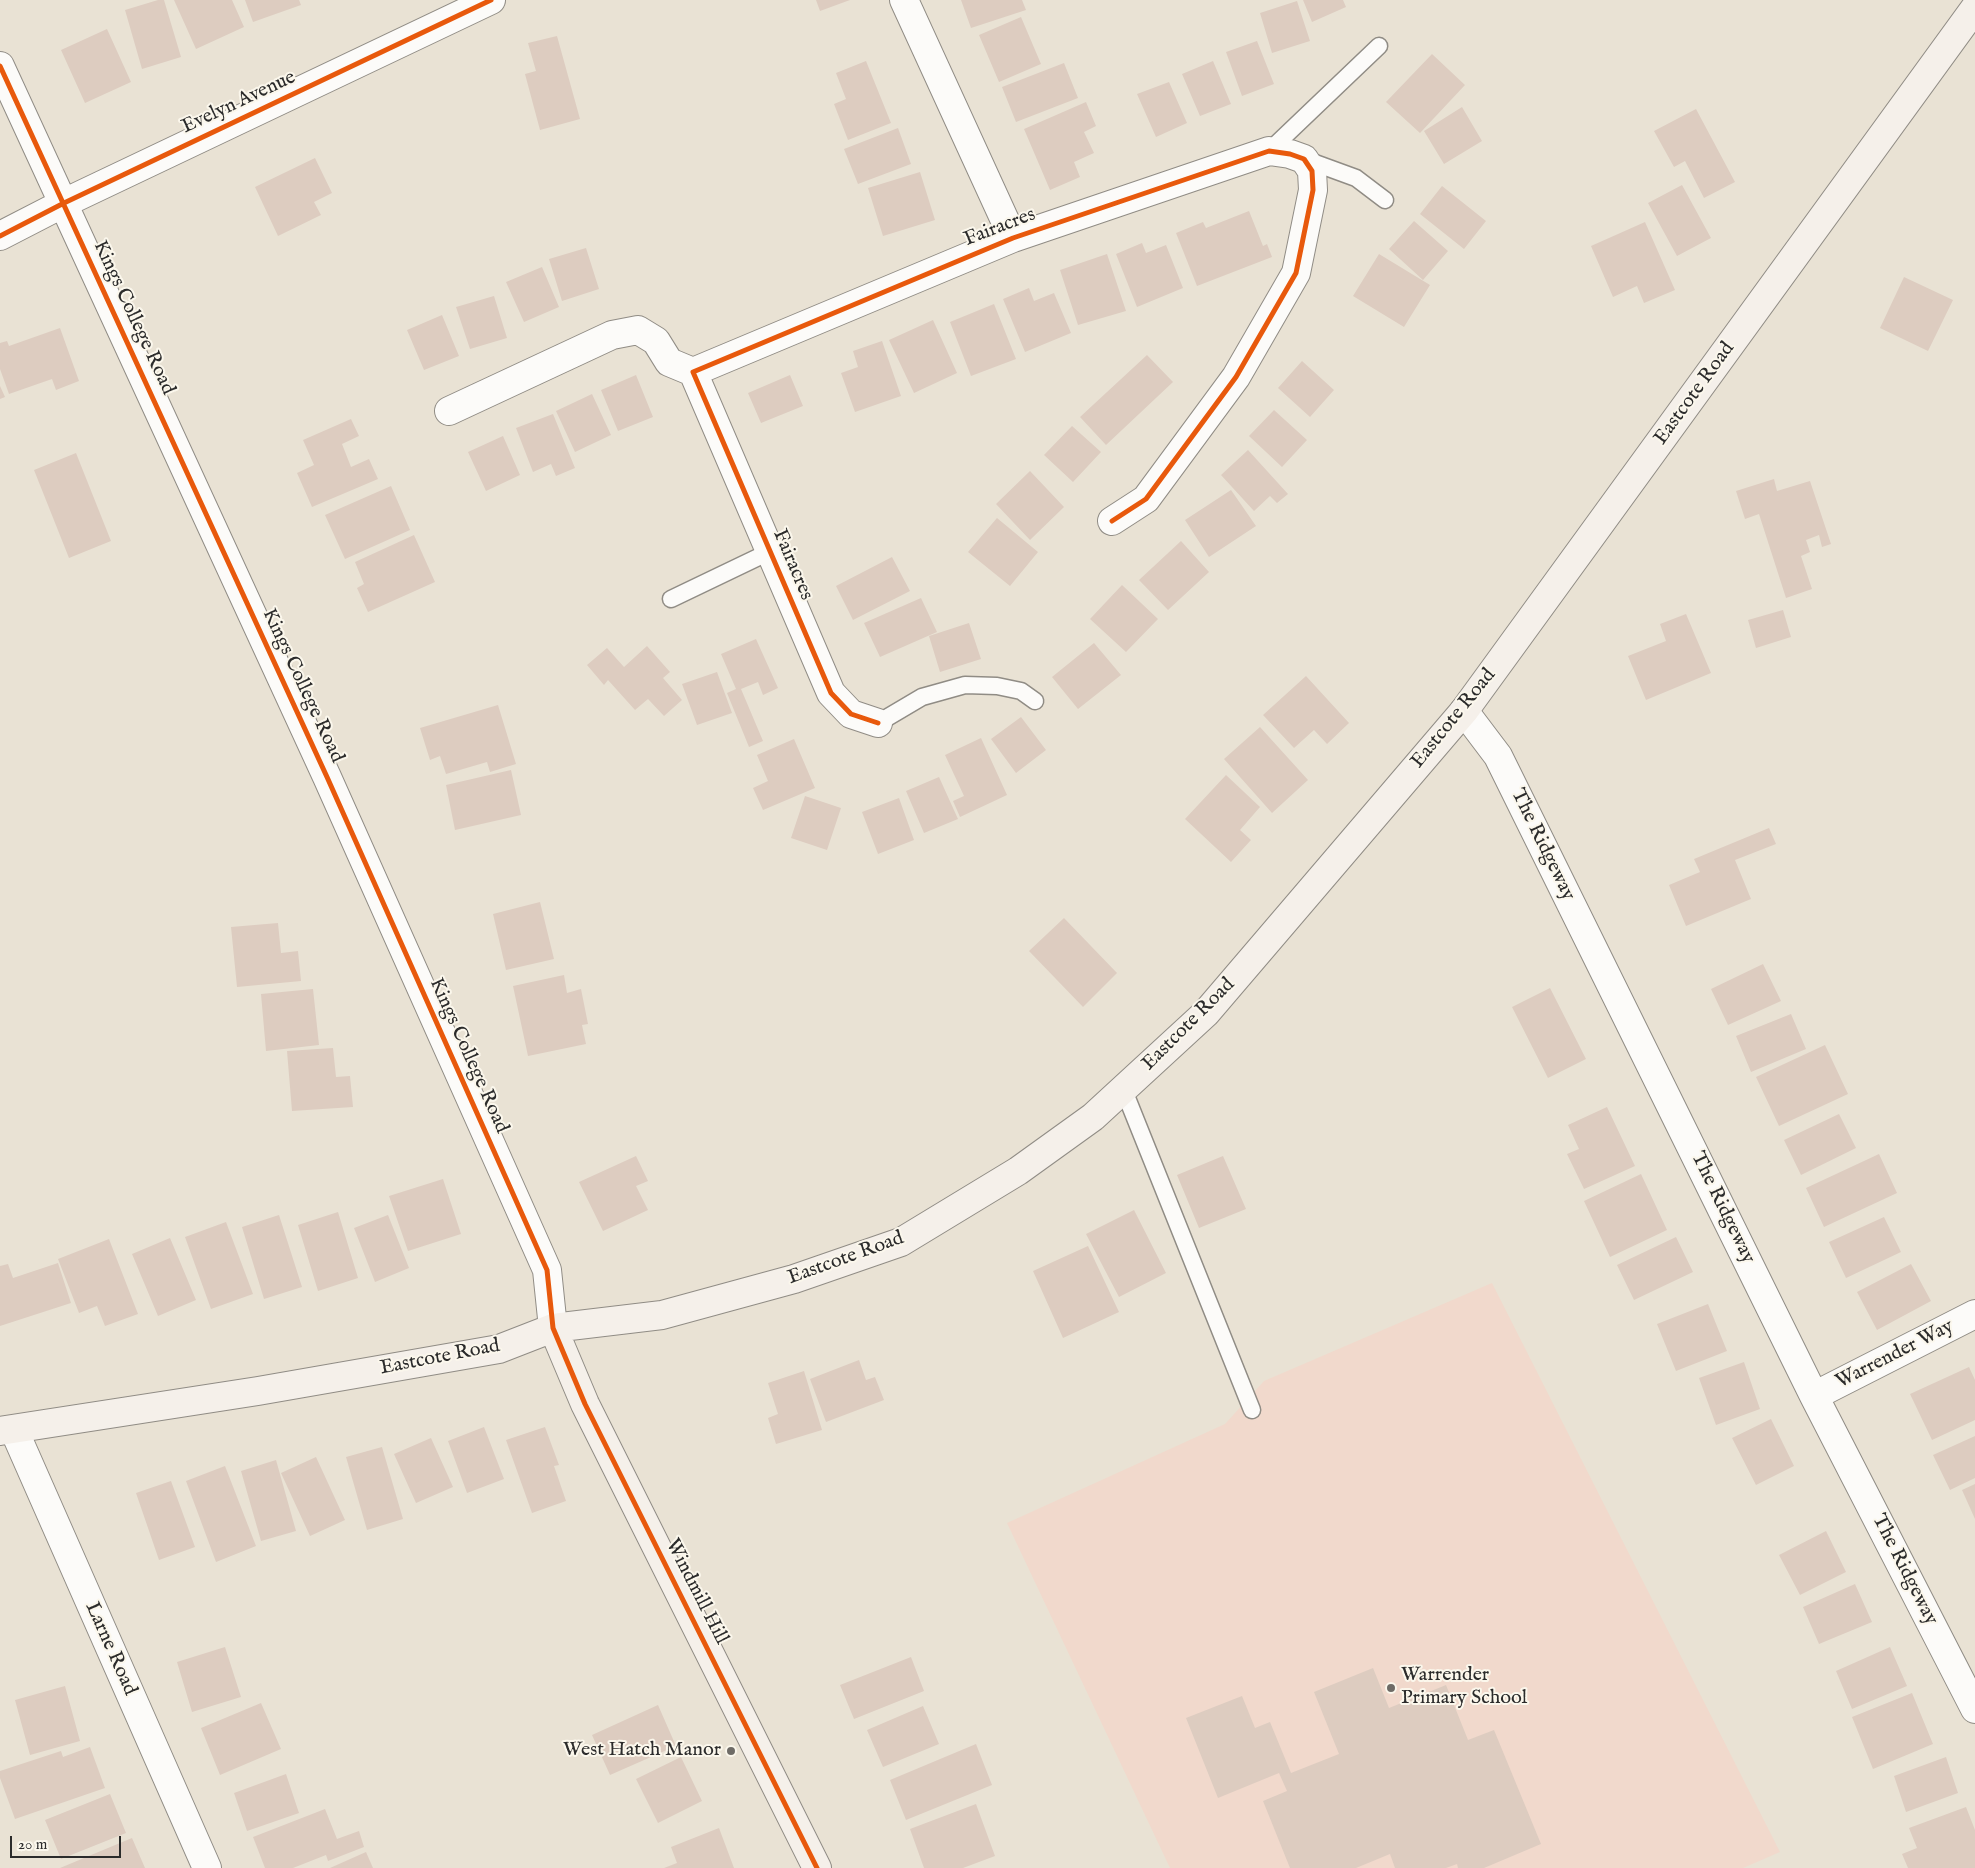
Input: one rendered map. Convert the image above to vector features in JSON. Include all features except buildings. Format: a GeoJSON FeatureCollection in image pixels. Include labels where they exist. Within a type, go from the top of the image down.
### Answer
{"type":"FeatureCollection","features":[{"type":"Feature","properties":{"kind":"main road","name":"Eastcote Road"},"geometry":{"type":"LineString","coordinates":[[7,1430],[258,1391],[499,1349],[553,1328],[662,1315],[794,1279],[901,1242],[1018,1171],[1093,1117],[1206,1013],[1464,711],[1975,8]]}},
{"type":"Feature","properties":{"kind":"main road","name":"Windmill Hill"},"geometry":{"type":"LineString","coordinates":[[553,1328],[589,1413],[817,1868]]}},
{"type":"Feature","properties":{"kind":"street","name":"Evelyn Avenue"},"geometry":{"type":"LineString","coordinates":[[0,236],[64,203],[491,0]]}},
{"type":"Feature","properties":{"kind":"street","name":"Fairacres"},"geometry":{"type":"LineString","coordinates":[[904,0],[1013,238]]}},
{"type":"Feature","properties":{"kind":"street","name":"Kings College Road"},"geometry":{"type":"LineString","coordinates":[[0,66],[323,768],[547,1270],[553,1328]]}},
{"type":"Feature","properties":{"kind":"street","name":"Fairacres"},"geometry":{"type":"LineString","coordinates":[[878,723],[851,714],[831,693],[692,372],[1013,238],[1269,151],[1290,154],[1304,159]]}},
{"type":"Feature","properties":{"kind":"street"},"geometry":{"type":"LineString","coordinates":[[1112,521],[1146,499],[1236,376],[1296,274],[1313,190],[1312,171],[1304,159]]}},
{"type":"Feature","properties":{"kind":"street"},"geometry":{"type":"LineString","coordinates":[[449,410],[612,335],[638,330],[656,341],[669,362],[692,372]]}},
{"type":"Feature","properties":{"kind":"street","name":"The Ridgeway"},"geometry":{"type":"LineString","coordinates":[[1464,711],[1498,756],[1814,1396],[1975,1709]]}},
{"type":"Feature","properties":{"kind":"street","name":"Warrender Way"},"geometry":{"type":"LineString","coordinates":[[1814,1396],[1975,1314]]}},
{"type":"Feature","properties":{"kind":"street","name":"Larne Road"},"geometry":{"type":"LineString","coordinates":[[7,1430],[207,1868]]}},
{"type":"Feature","properties":{"kind":"lane"},"geometry":{"type":"LineString","coordinates":[[1269,151],[1379,46]]}},
{"type":"Feature","properties":{"kind":"lane"},"geometry":{"type":"LineString","coordinates":[[1304,159],[1356,178],[1385,200]]}},
{"type":"Feature","properties":{"kind":"lane"},"geometry":{"type":"LineString","coordinates":[[671,599],[770,552]]}},
{"type":"Feature","properties":{"kind":"lane"},"geometry":{"type":"LineString","coordinates":[[878,723],[922,697],[965,684],[997,686],[1021,691],[1035,701]]}},
{"type":"Feature","properties":{"kind":"lane"},"geometry":{"type":"LineString","coordinates":[[1123,1088],[1252,1410]]}},
{"type":"Feature","properties":{"kind":"shaded area","name":"Warrender Primary School"},"geometry":{"type":"Polygon","coordinates":[[[1492,1283],[1780,1852],[1743,1868],[1170,1868],[1007,1523],[1225,1424],[1264,1381],[1492,1283]]]}},
{"type":"Feature","properties":{"kind":"cycle path"},"geometry":{"type":"LineString","coordinates":[[0,236],[64,203],[491,0]]}},
{"type":"Feature","properties":{"kind":"cycle path"},"geometry":{"type":"LineString","coordinates":[[0,66],[327,777],[547,1270],[553,1328],[585,1404],[817,1868]]}},
{"type":"Feature","properties":{"kind":"cycle path"},"geometry":{"type":"LineString","coordinates":[[878,723],[851,714],[831,693],[693,372],[1013,238],[1269,151],[1290,154],[1304,159],[1312,171],[1313,190],[1296,273],[1236,377],[1146,499],[1112,521]]}},
{"type":"Feature","properties":{"kind":"place","name":"Warrender Primary School"},"geometry":{"type":"Point","coordinates":[1391,1688]}},
{"type":"Feature","properties":{"kind":"place","name":"West Hatch Manor"},"geometry":{"type":"Point","coordinates":[731,1751]}}]}
